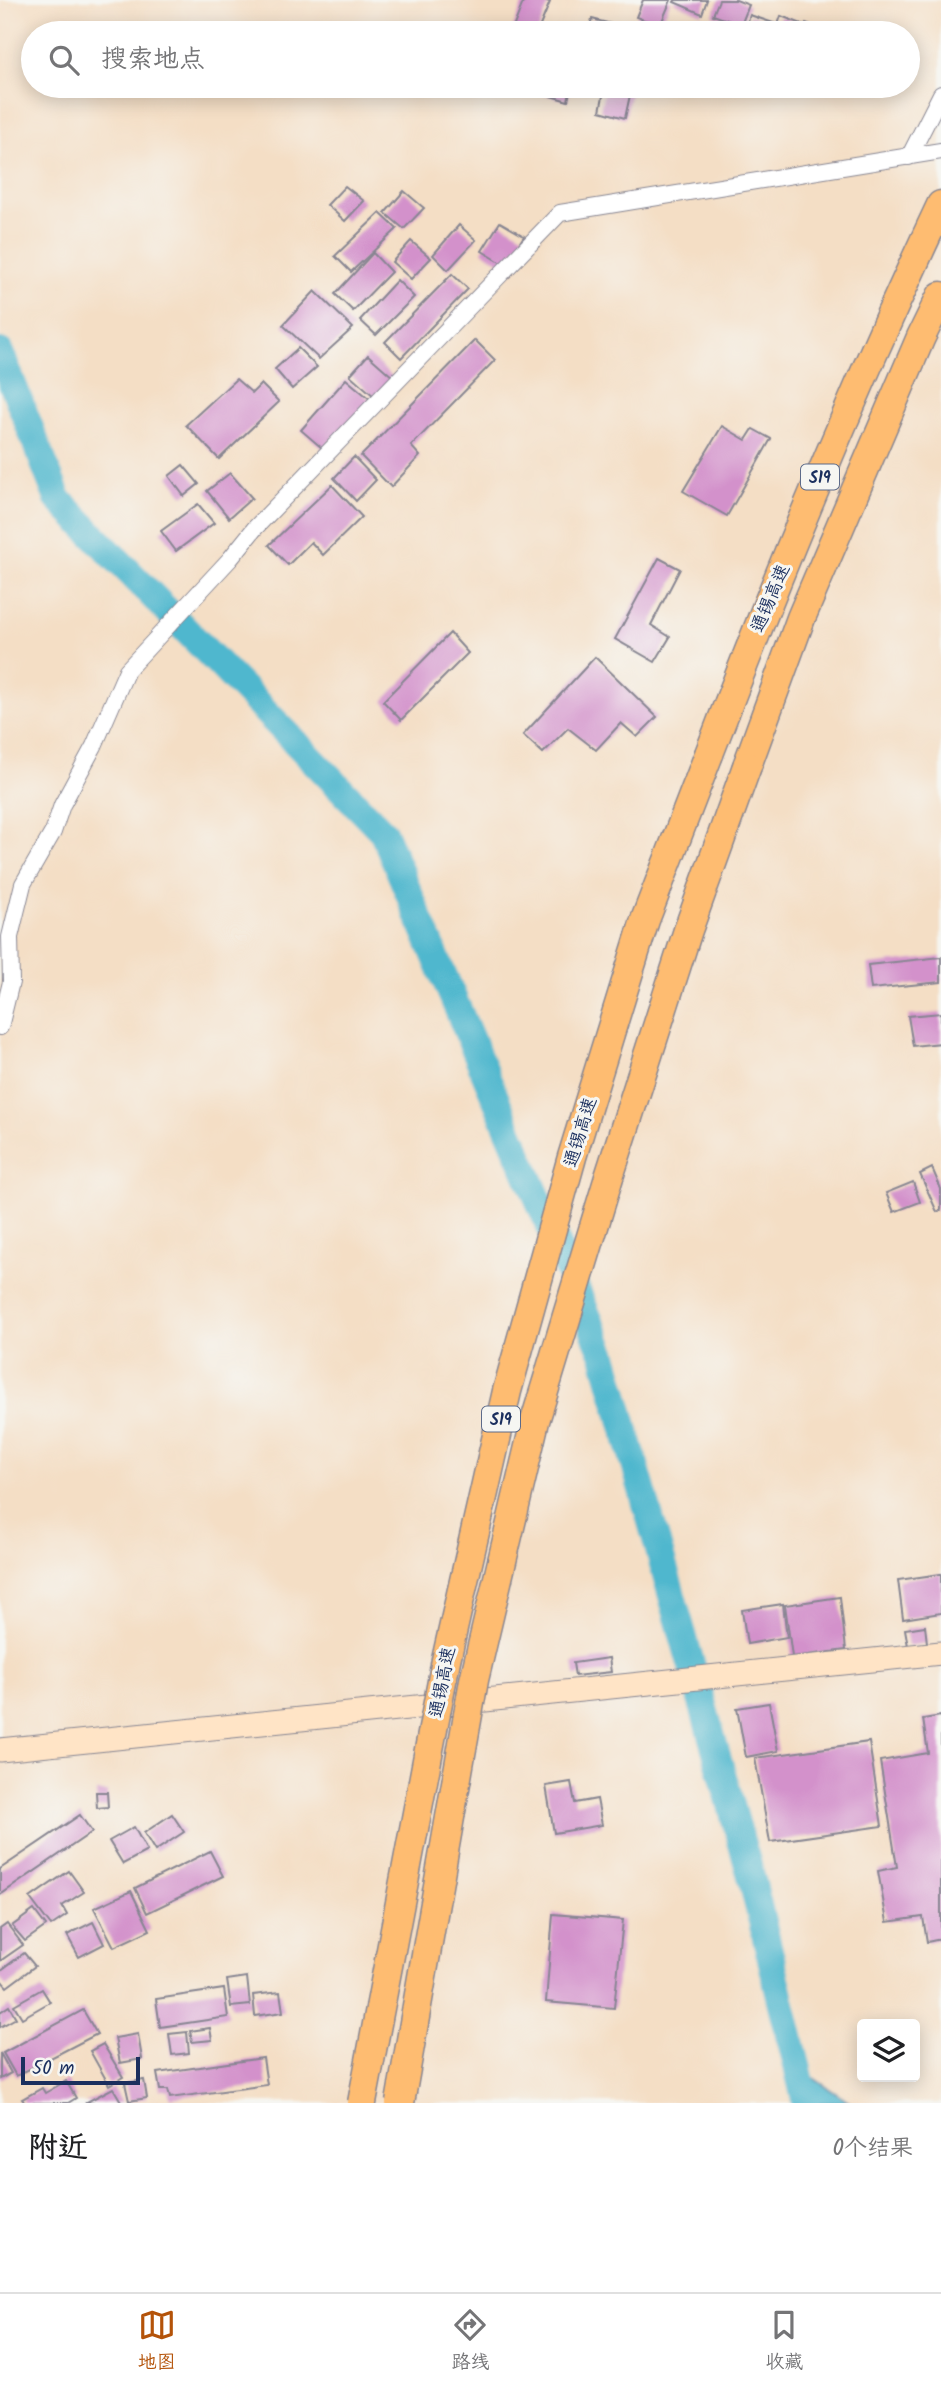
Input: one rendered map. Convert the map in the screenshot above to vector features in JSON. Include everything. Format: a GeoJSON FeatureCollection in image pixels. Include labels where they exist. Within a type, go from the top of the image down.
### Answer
{"type":"FeatureCollection","features":[{"type":"Feature","properties":{"kind":"highway","name":"通锡高速"},"geometry":{"type":"LineString","coordinates":[[362,2103],[446,1660],[507,1391],[572,1157],[645,920],[752,639],[873,349],[941,205]]}},
{"type":"Feature","properties":{"kind":"highway","name":"通锡高速"},"geometry":{"type":"LineString","coordinates":[[400,2103],[474,1680],[535,1422],[688,930],[747,766],[801,618],[941,296]]}},
{"type":"Feature","properties":{"kind":"street"},"geometry":{"type":"LineString","coordinates":[[909,157],[941,94]]}},
{"type":"Feature","properties":{"kind":"street"},"geometry":{"type":"LineString","coordinates":[[0,1027],[12,982],[10,937],[23,884],[53,832],[62,805],[94,746],[127,670],[230,559],[255,528],[560,213],[941,151]]}},
{"type":"Feature","properties":{"kind":"street"},"geometry":{"type":"LineString","coordinates":[[0,1750],[941,1653]]}},
{"type":"Feature","properties":{"kind":"water"},"geometry":{"type":"Polygon","coordinates":[[[812,2077],[850,2103],[809,2103],[812,2077]]]}},
{"type":"Feature","properties":{"kind":"building"},"geometry":{"type":"Polygon","coordinates":[[[524,0],[550,2],[542,21],[516,21],[524,0]]]}},
{"type":"Feature","properties":{"kind":"building"},"geometry":{"type":"Polygon","coordinates":[[[643,0],[671,0],[662,21],[647,21],[636,17],[643,0]]]}},
{"type":"Feature","properties":{"kind":"building"},"geometry":{"type":"Polygon","coordinates":[[[707,0],[702,14],[674,2],[707,0]]]}},
{"type":"Feature","properties":{"kind":"building"},"geometry":{"type":"Polygon","coordinates":[[[719,0],[736,0],[749,5],[743,21],[730,21],[713,15],[719,0]]]}},
{"type":"Feature","properties":{"kind":"building"},"geometry":{"type":"Polygon","coordinates":[[[750,15],[767,21],[748,21],[750,15]]]}},
{"type":"Feature","properties":{"kind":"building"},"geometry":{"type":"Polygon","coordinates":[[[781,16],[794,21],[779,21],[781,16]]]}},
{"type":"Feature","properties":{"kind":"building"},"geometry":{"type":"Polygon","coordinates":[[[603,98],[629,98],[625,118],[600,111],[603,98]]]}},
{"type":"Feature","properties":{"kind":"building"},"geometry":{"type":"Polygon","coordinates":[[[345,186],[364,201],[345,221],[327,205],[345,186]]]}},
{"type":"Feature","properties":{"kind":"building"},"geometry":{"type":"Polygon","coordinates":[[[404,191],[424,208],[404,229],[385,213],[404,191]]]}},
{"type":"Feature","properties":{"kind":"building"},"geometry":{"type":"Polygon","coordinates":[[[380,213],[397,229],[351,272],[335,256],[380,213]]]}},
{"type":"Feature","properties":{"kind":"building"},"geometry":{"type":"Polygon","coordinates":[[[500,222],[524,236],[505,265],[482,251],[500,222]]]}},
{"type":"Feature","properties":{"kind":"building"},"geometry":{"type":"Polygon","coordinates":[[[459,225],[476,240],[448,270],[433,255],[459,225]]]}},
{"type":"Feature","properties":{"kind":"building"},"geometry":{"type":"Polygon","coordinates":[[[411,241],[431,258],[411,279],[392,262],[411,241]]]}},
{"type":"Feature","properties":{"kind":"building"},"geometry":{"type":"Polygon","coordinates":[[[373,253],[391,272],[353,311],[335,294],[373,253]]]}},
{"type":"Feature","properties":{"kind":"building"},"geometry":{"type":"Polygon","coordinates":[[[452,274],[468,289],[401,358],[385,342],[452,274]]]}},
{"type":"Feature","properties":{"kind":"building"},"geometry":{"type":"Polygon","coordinates":[[[397,280],[414,297],[376,335],[360,320],[397,280]]]}},
{"type":"Feature","properties":{"kind":"building"},"geometry":{"type":"Polygon","coordinates":[[[315,291],[353,328],[319,359],[283,325],[315,291]]]}},
{"type":"Feature","properties":{"kind":"building"},"geometry":{"type":"Polygon","coordinates":[[[475,340],[495,360],[411,446],[420,456],[391,487],[361,456],[475,340]]]}},
{"type":"Feature","properties":{"kind":"building"},"geometry":{"type":"Polygon","coordinates":[[[298,348],[317,367],[292,389],[275,369],[298,348]]]}},
{"type":"Feature","properties":{"kind":"building"},"geometry":{"type":"Polygon","coordinates":[[[368,355],[394,378],[375,397],[350,375],[368,355]]]}},
{"type":"Feature","properties":{"kind":"building"},"geometry":{"type":"Polygon","coordinates":[[[236,379],[252,393],[261,384],[279,402],[219,459],[186,425],[236,379]]]}},
{"type":"Feature","properties":{"kind":"building"},"geometry":{"type":"Polygon","coordinates":[[[346,379],[371,400],[323,449],[301,430],[346,379]]]}},
{"type":"Feature","properties":{"kind":"building"},"geometry":{"type":"Polygon","coordinates":[[[722,426],[746,440],[753,429],[771,439],[727,516],[683,491],[722,426]]]}},
{"type":"Feature","properties":{"kind":"building"},"geometry":{"type":"Polygon","coordinates":[[[354,457],[376,480],[356,501],[334,478],[354,457]]]}},
{"type":"Feature","properties":{"kind":"building"},"geometry":{"type":"Polygon","coordinates":[[[183,465],[199,484],[184,496],[169,476],[183,465]]]}},
{"type":"Feature","properties":{"kind":"building"},"geometry":{"type":"Polygon","coordinates":[[[230,473],[252,498],[229,518],[207,491],[230,473]]]}},
{"type":"Feature","properties":{"kind":"building"},"geometry":{"type":"Polygon","coordinates":[[[332,485],[362,517],[323,555],[311,542],[288,565],[269,545],[332,485]]]}},
{"type":"Feature","properties":{"kind":"building"},"geometry":{"type":"Polygon","coordinates":[[[198,504],[214,523],[176,551],[161,531],[198,504]]]}},
{"type":"Feature","properties":{"kind":"building"},"geometry":{"type":"Polygon","coordinates":[[[659,558],[680,569],[651,625],[670,637],[655,662],[615,639],[659,558]]]}},
{"type":"Feature","properties":{"kind":"building"},"geometry":{"type":"Polygon","coordinates":[[[450,633],[468,653],[401,720],[383,701],[450,633]]]}},
{"type":"Feature","properties":{"kind":"building"},"geometry":{"type":"Polygon","coordinates":[[[595,657],[657,717],[637,737],[621,723],[596,750],[568,728],[543,753],[523,735],[595,657]]]}},
{"type":"Feature","properties":{"kind":"building"},"geometry":{"type":"Polygon","coordinates":[[[941,957],[941,982],[871,989],[868,965],[941,957]]]}},
{"type":"Feature","properties":{"kind":"building"},"geometry":{"type":"Polygon","coordinates":[[[941,1013],[941,1043],[913,1046],[908,1016],[941,1013]]]}},
{"type":"Feature","properties":{"kind":"building"},"geometry":{"type":"Polygon","coordinates":[[[932,1168],[941,1189],[941,1210],[937,1212],[920,1174],[932,1168]]]}},
{"type":"Feature","properties":{"kind":"building"},"geometry":{"type":"Polygon","coordinates":[[[913,1182],[920,1202],[894,1212],[886,1193],[913,1182]]]}},
{"type":"Feature","properties":{"kind":"building"},"geometry":{"type":"Polygon","coordinates":[[[941,1574],[941,1613],[903,1619],[898,1580],[941,1574]]]}},
{"type":"Feature","properties":{"kind":"building"},"geometry":{"type":"Polygon","coordinates":[[[840,1597],[846,1650],[792,1657],[785,1605],[840,1597]]]}},
{"type":"Feature","properties":{"kind":"building"},"geometry":{"type":"Polygon","coordinates":[[[783,1604],[787,1637],[747,1644],[742,1610],[783,1604]]]}},
{"type":"Feature","properties":{"kind":"building"},"geometry":{"type":"Polygon","coordinates":[[[925,1626],[927,1643],[908,1646],[905,1629],[925,1626]]]}},
{"type":"Feature","properties":{"kind":"building"},"geometry":{"type":"Polygon","coordinates":[[[609,1658],[611,1672],[575,1676],[573,1663],[609,1658]]]}},
{"type":"Feature","properties":{"kind":"building"},"geometry":{"type":"Polygon","coordinates":[[[769,1703],[778,1751],[746,1757],[737,1708],[769,1703]]]}},
{"type":"Feature","properties":{"kind":"building"},"geometry":{"type":"Polygon","coordinates":[[[941,1716],[941,1939],[927,1942],[923,1917],[887,1922],[878,1871],[897,1867],[880,1761],[928,1753],[923,1719],[941,1716]]]}},
{"type":"Feature","properties":{"kind":"building"},"geometry":{"type":"Polygon","coordinates":[[[869,1742],[882,1826],[770,1842],[755,1758],[869,1742]]]}},
{"type":"Feature","properties":{"kind":"building"},"geometry":{"type":"Polygon","coordinates":[[[571,1782],[575,1803],[597,1799],[602,1825],[554,1833],[546,1786],[571,1782]]]}},
{"type":"Feature","properties":{"kind":"building"},"geometry":{"type":"Polygon","coordinates":[[[96,1792],[107,1792],[108,1807],[97,1808],[96,1792]]]}},
{"type":"Feature","properties":{"kind":"building"},"geometry":{"type":"Polygon","coordinates":[[[172,1814],[184,1832],[155,1851],[144,1833],[172,1814]]]}},
{"type":"Feature","properties":{"kind":"building"},"geometry":{"type":"Polygon","coordinates":[[[80,1815],[92,1832],[0,1895],[0,1869],[80,1815]]]}},
{"type":"Feature","properties":{"kind":"building"},"geometry":{"type":"Polygon","coordinates":[[[134,1827],[147,1851],[123,1864],[109,1841],[134,1827]]]}},
{"type":"Feature","properties":{"kind":"building"},"geometry":{"type":"Polygon","coordinates":[[[210,1851],[223,1876],[147,1913],[135,1888],[210,1851]]]}},
{"type":"Feature","properties":{"kind":"building"},"geometry":{"type":"Polygon","coordinates":[[[69,1871],[84,1892],[62,1906],[67,1915],[51,1926],[30,1898],[69,1871]]]}},
{"type":"Feature","properties":{"kind":"building"},"geometry":{"type":"Polygon","coordinates":[[[131,1891],[150,1930],[114,1947],[94,1908],[131,1891]]]}},
{"type":"Feature","properties":{"kind":"building"},"geometry":{"type":"Polygon","coordinates":[[[34,1910],[46,1926],[25,1941],[12,1926],[34,1910]]]}},
{"type":"Feature","properties":{"kind":"building"},"geometry":{"type":"Polygon","coordinates":[[[553,1914],[623,1920],[614,2008],[546,2002],[553,1914]]]}},
{"type":"Feature","properties":{"kind":"building"},"geometry":{"type":"Polygon","coordinates":[[[93,1922],[104,1944],[79,1957],[67,1935],[93,1922]]]}},
{"type":"Feature","properties":{"kind":"building"},"geometry":{"type":"Polygon","coordinates":[[[7,1924],[23,1945],[0,1961],[0,1929],[7,1924]]]}},
{"type":"Feature","properties":{"kind":"building"},"geometry":{"type":"Polygon","coordinates":[[[24,1953],[35,1966],[7,1987],[0,1979],[0,1971],[24,1953]]]}},
{"type":"Feature","properties":{"kind":"building"},"geometry":{"type":"Polygon","coordinates":[[[247,1977],[250,2005],[231,2007],[227,1980],[247,1977]]]}},
{"type":"Feature","properties":{"kind":"building"},"geometry":{"type":"Polygon","coordinates":[[[42,1989],[50,2002],[22,2018],[14,2005],[42,1989]]]}},
{"type":"Feature","properties":{"kind":"building"},"geometry":{"type":"Polygon","coordinates":[[[224,1989],[228,2017],[160,2027],[156,1999],[224,1989]]]}},
{"type":"Feature","properties":{"kind":"building"},"geometry":{"type":"Polygon","coordinates":[[[280,1992],[283,2012],[255,2016],[253,1995],[280,1992]]]}},
{"type":"Feature","properties":{"kind":"building"},"geometry":{"type":"Polygon","coordinates":[[[9,2006],[16,2018],[0,2027],[0,2012],[9,2006]]]}},
{"type":"Feature","properties":{"kind":"building"},"geometry":{"type":"Polygon","coordinates":[[[83,2010],[97,2034],[16,2076],[3,2053],[83,2010]]]}},
{"type":"Feature","properties":{"kind":"building"},"geometry":{"type":"Polygon","coordinates":[[[210,2028],[212,2040],[192,2042],[190,2031],[210,2028]]]}},
{"type":"Feature","properties":{"kind":"building"},"geometry":{"type":"Polygon","coordinates":[[[187,2032],[189,2053],[172,2055],[169,2034],[187,2032]]]}},
{"type":"Feature","properties":{"kind":"building"},"geometry":{"type":"Polygon","coordinates":[[[138,2034],[142,2059],[120,2063],[115,2038],[138,2034]]]}},
{"type":"Feature","properties":{"kind":"building"},"geometry":{"type":"Polygon","coordinates":[[[103,2044],[123,2077],[109,2085],[90,2051],[103,2044]]]}},
{"type":"Feature","properties":{"kind":"building"},"geometry":{"type":"Polygon","coordinates":[[[0,2053],[11,2073],[0,2079],[0,2053]]]}},
{"type":"Feature","properties":{"kind":"building"},"geometry":{"type":"Polygon","coordinates":[[[263,2058],[267,2085],[170,2098],[168,2090],[160,2090],[157,2073],[263,2058]]]}},
{"type":"Feature","properties":{"kind":"building"},"geometry":{"type":"Polygon","coordinates":[[[144,2080],[147,2098],[129,2101],[125,2083],[144,2080]]]}},
{"type":"Feature","properties":{"kind":"building"},"geometry":{"type":"Polygon","coordinates":[[[66,2081],[76,2098],[68,2103],[25,2103],[22,2099],[42,2088],[45,2093],[66,2081]]]}},
{"type":"Feature","properties":{"kind":"building"},"geometry":{"type":"Polygon","coordinates":[[[113,2088],[122,2103],[85,2103],[113,2088]]]}},
{"type":"Feature","properties":{"kind":"waterway"},"geometry":{"type":"LineString","coordinates":[[0,352],[58,499],[383,832],[604,1355],[751,1876],[806,2103]]}}]}
